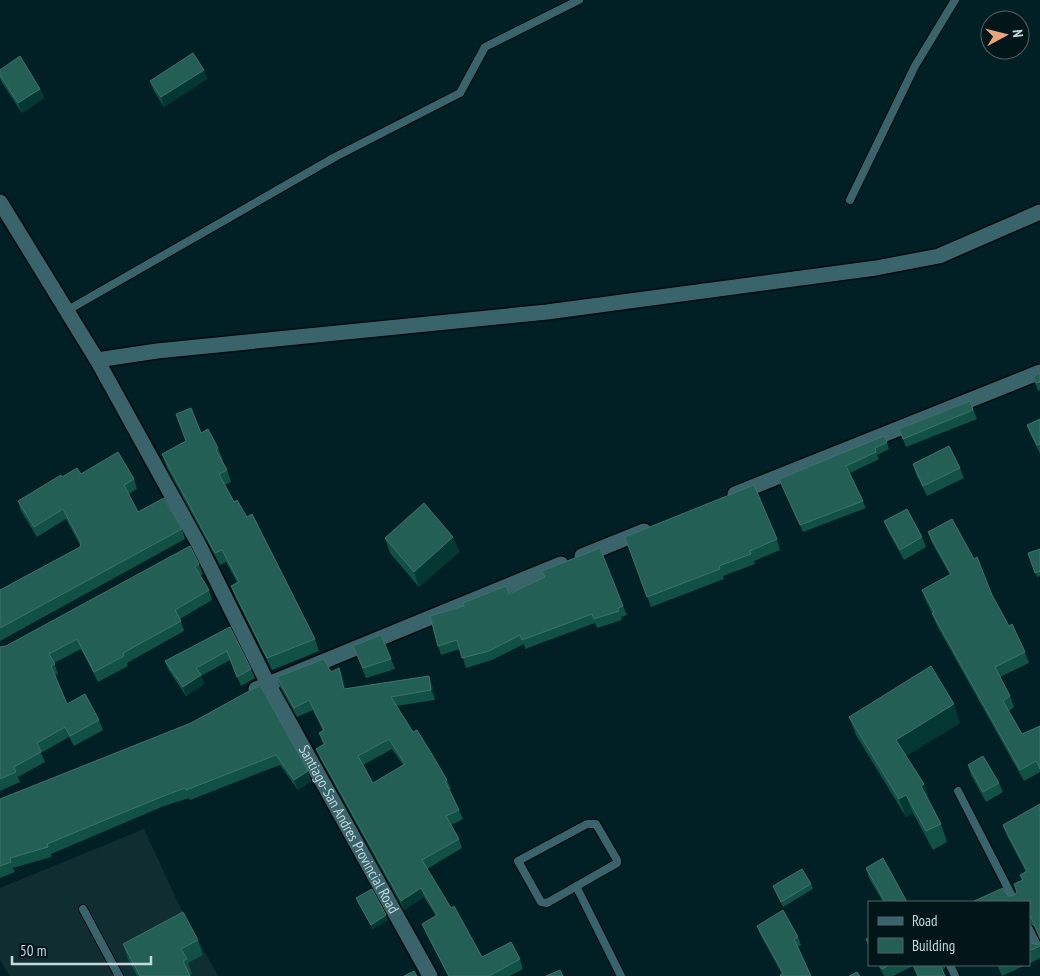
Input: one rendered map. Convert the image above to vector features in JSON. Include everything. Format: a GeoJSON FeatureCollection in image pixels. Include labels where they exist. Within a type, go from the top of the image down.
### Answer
{"type":"FeatureCollection","features":[{"type":"Feature","properties":{"kind":"street","name":"Santiago-San Andres Provincial Road"},"geometry":{"type":"LineString","coordinates":[[0,202],[97,360],[267,682],[430,976]]}},
{"type":"Feature","properties":{"kind":"street"},"geometry":{"type":"LineString","coordinates":[[97,360],[157,351],[547,312],[876,268],[939,256],[1040,212]]}},
{"type":"Feature","properties":{"kind":"street"},"geometry":{"type":"LineString","coordinates":[[718,501],[1040,372]]}},
{"type":"Feature","properties":{"kind":"street"},"geometry":{"type":"LineString","coordinates":[[242,696],[267,682],[654,527]]}},
{"type":"Feature","properties":{"kind":"lane"},"geometry":{"type":"LineString","coordinates":[[68,310],[335,157],[460,93],[485,47],[579,0]]}},
{"type":"Feature","properties":{"kind":"lane"},"geometry":{"type":"LineString","coordinates":[[850,200],[915,66],[955,0]]}},
{"type":"Feature","properties":{"kind":"lane"},"geometry":{"type":"LineString","coordinates":[[958,791],[1014,901]]}},
{"type":"Feature","properties":{"kind":"lane"},"geometry":{"type":"LineString","coordinates":[[587,824],[596,824],[617,863],[576,886],[547,903],[541,902],[518,861],[587,824]]}},
{"type":"Feature","properties":{"kind":"lane"},"geometry":{"type":"LineString","coordinates":[[576,886],[621,976]]}},
{"type":"Feature","properties":{"kind":"lane"},"geometry":{"type":"LineString","coordinates":[[83,909],[119,976]]}},
{"type":"Feature","properties":{"kind":"lane"},"geometry":{"type":"LineString","coordinates":[[1030,930],[1040,950]]}},
{"type":"Feature","properties":{"kind":"shaded area"},"geometry":{"type":"Polygon","coordinates":[[[144,829],[181,909],[218,976],[10,976],[0,960],[0,888],[144,829]]]}},
{"type":"Feature","properties":{"kind":"building"},"geometry":{"type":"Polygon","coordinates":[[[193,53],[204,70],[161,97],[150,81],[193,53]]]}},
{"type":"Feature","properties":{"kind":"building"},"geometry":{"type":"Polygon","coordinates":[[[20,56],[40,89],[18,103],[0,75],[0,70],[20,56]]]}},
{"type":"Feature","properties":{"kind":"building"},"geometry":{"type":"Polygon","coordinates":[[[1040,373],[1040,382],[1036,383],[1033,377],[1040,373]]]}},
{"type":"Feature","properties":{"kind":"building"},"geometry":{"type":"Polygon","coordinates":[[[970,401],[973,410],[903,439],[899,429],[970,401]]]}},
{"type":"Feature","properties":{"kind":"building"},"geometry":{"type":"Polygon","coordinates":[[[191,408],[201,433],[208,429],[218,448],[216,450],[227,470],[219,474],[234,502],[237,500],[247,517],[252,514],[315,639],[267,658],[231,586],[239,582],[222,550],[215,553],[162,454],[186,441],[176,414],[191,408]]]}},
{"type":"Feature","properties":{"kind":"building"},"geometry":{"type":"Polygon","coordinates":[[[1040,419],[1040,444],[1037,445],[1027,425],[1040,419]]]}},
{"type":"Feature","properties":{"kind":"building"},"geometry":{"type":"Polygon","coordinates":[[[884,436],[887,442],[875,448],[876,452],[846,466],[863,501],[800,525],[779,479],[884,436]]]}},
{"type":"Feature","properties":{"kind":"building"},"geometry":{"type":"Polygon","coordinates":[[[949,446],[960,468],[923,486],[913,464],[949,446]]]}},
{"type":"Feature","properties":{"kind":"building"},"geometry":{"type":"Polygon","coordinates":[[[118,452],[134,479],[124,485],[138,512],[164,498],[182,529],[0,628],[0,590],[80,547],[81,543],[63,509],[34,527],[18,501],[61,475],[62,477],[77,468],[81,474],[118,452]]]}},
{"type":"Feature","properties":{"kind":"building"},"geometry":{"type":"Polygon","coordinates":[[[754,485],[777,539],[750,551],[751,554],[719,566],[720,569],[647,597],[625,537],[754,485]]]}},
{"type":"Feature","properties":{"kind":"building"},"geometry":{"type":"Polygon","coordinates":[[[424,503],[453,537],[414,572],[385,538],[424,503]]]}},
{"type":"Feature","properties":{"kind":"building"},"geometry":{"type":"Polygon","coordinates":[[[907,509],[922,537],[900,550],[884,521],[907,509]]]}},
{"type":"Feature","properties":{"kind":"building"},"geometry":{"type":"Polygon","coordinates":[[[952,519],[974,559],[977,557],[992,595],[1009,626],[1012,624],[1025,652],[995,667],[1010,696],[1003,701],[1022,734],[1040,726],[1040,769],[1036,761],[1020,770],[932,613],[934,612],[922,590],[951,574],[928,532],[952,519]]]}},
{"type":"Feature","properties":{"kind":"building"},"geometry":{"type":"Polygon","coordinates":[[[190,546],[199,564],[195,567],[209,590],[175,610],[181,621],[123,653],[124,656],[94,672],[77,639],[49,654],[55,664],[51,666],[67,704],[85,694],[99,720],[70,736],[65,727],[37,743],[41,752],[14,767],[16,772],[0,779],[0,647],[6,646],[190,546]]]}},
{"type":"Feature","properties":{"kind":"building"},"geometry":{"type":"Polygon","coordinates":[[[600,548],[623,606],[618,608],[619,611],[594,619],[592,614],[522,640],[520,635],[489,651],[462,658],[457,640],[438,646],[430,616],[464,606],[463,603],[506,586],[509,594],[545,577],[542,571],[600,548]]]}},
{"type":"Feature","properties":{"kind":"building"},"geometry":{"type":"Polygon","coordinates":[[[1040,549],[1040,571],[1035,573],[1028,553],[1040,549]]]}},
{"type":"Feature","properties":{"kind":"building"},"geometry":{"type":"Polygon","coordinates":[[[230,627],[251,669],[237,677],[227,651],[196,668],[201,675],[183,687],[165,661],[230,627]]]}},
{"type":"Feature","properties":{"kind":"building"},"geometry":{"type":"Polygon","coordinates":[[[381,635],[391,659],[363,668],[353,646],[381,635]]]}},
{"type":"Feature","properties":{"kind":"building"},"geometry":{"type":"Polygon","coordinates":[[[324,659],[331,672],[339,668],[344,689],[429,676],[431,690],[391,697],[413,732],[417,730],[433,756],[447,780],[445,781],[459,810],[446,816],[459,839],[422,860],[451,908],[454,906],[482,957],[511,942],[520,959],[489,976],[449,976],[422,924],[437,915],[421,888],[401,901],[316,749],[325,744],[319,733],[324,730],[309,700],[294,708],[277,677],[324,659]],[[389,739],[358,756],[373,783],[405,764],[389,739]]]}},
{"type":"Feature","properties":{"kind":"building"},"geometry":{"type":"Polygon","coordinates":[[[931,666],[954,704],[896,740],[924,784],[921,786],[941,824],[926,831],[906,795],[899,799],[849,717],[931,666]]]}},
{"type":"Feature","properties":{"kind":"building"},"geometry":{"type":"Polygon","coordinates":[[[260,685],[308,771],[294,780],[276,755],[186,790],[185,788],[161,797],[47,844],[48,847],[10,858],[11,862],[0,866],[0,799],[191,723],[260,685]]]}},
{"type":"Feature","properties":{"kind":"building"},"geometry":{"type":"Polygon","coordinates":[[[983,756],[999,783],[983,792],[968,765],[983,756]]]}},
{"type":"Feature","properties":{"kind":"building"},"geometry":{"type":"Polygon","coordinates":[[[1040,804],[1040,938],[1030,915],[1030,901],[974,901],[1003,888],[1008,896],[1013,896],[1017,892],[1014,884],[1023,880],[1020,875],[1027,871],[1003,825],[1040,804]]]}},
{"type":"Feature","properties":{"kind":"building"},"geometry":{"type":"Polygon","coordinates":[[[883,858],[906,901],[884,901],[866,868],[883,858]]]}},
{"type":"Feature","properties":{"kind":"building"},"geometry":{"type":"Polygon","coordinates":[[[802,869],[811,884],[781,902],[773,886],[802,869]]]}},
{"type":"Feature","properties":{"kind":"building"},"geometry":{"type":"Polygon","coordinates":[[[372,889],[386,915],[371,925],[356,898],[372,889]]]}},
{"type":"Feature","properties":{"kind":"building"},"geometry":{"type":"Polygon","coordinates":[[[783,910],[798,937],[794,939],[811,976],[781,976],[783,973],[757,926],[783,910]]]}},
{"type":"Feature","properties":{"kind":"building"},"geometry":{"type":"Polygon","coordinates":[[[183,912],[198,940],[181,949],[187,959],[183,961],[190,976],[140,976],[123,944],[183,912]]]}},
{"type":"Feature","properties":{"kind":"building"},"geometry":{"type":"Polygon","coordinates":[[[1030,940],[1031,943],[1038,945],[1040,943],[1040,946],[1030,951],[1030,940]]]}},
{"type":"Feature","properties":{"kind":"building"},"geometry":{"type":"Polygon","coordinates":[[[913,966],[940,966],[945,976],[918,976],[913,966]]]}},
{"type":"Feature","properties":{"kind":"building"},"geometry":{"type":"Polygon","coordinates":[[[560,970],[563,976],[546,976],[560,970]]]}},
{"type":"Feature","properties":{"kind":"building"},"geometry":{"type":"Polygon","coordinates":[[[414,971],[417,976],[404,976],[414,971]]]}},
{"type":"Feature","properties":{"kind":"building"},"geometry":{"type":"Polygon","coordinates":[[[857,972],[860,976],[849,976],[857,972]]]}}]}
